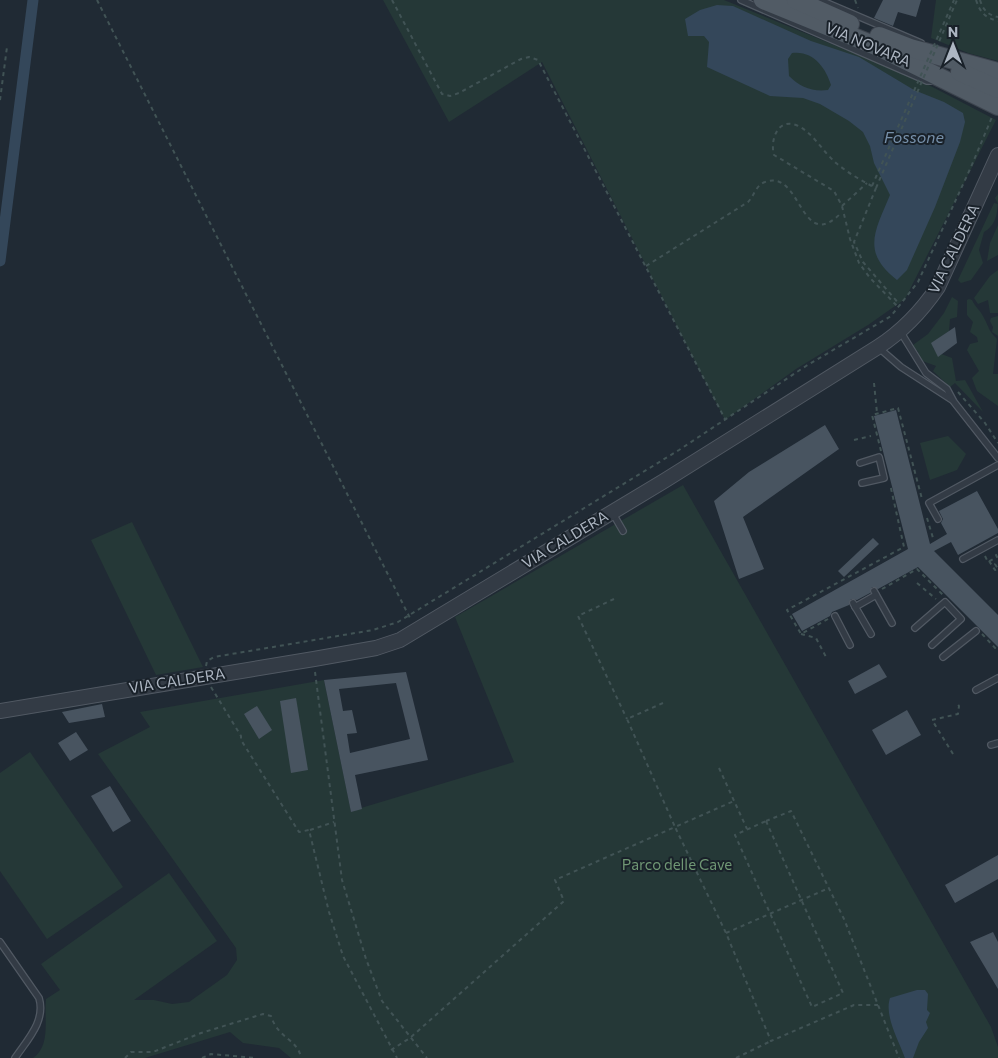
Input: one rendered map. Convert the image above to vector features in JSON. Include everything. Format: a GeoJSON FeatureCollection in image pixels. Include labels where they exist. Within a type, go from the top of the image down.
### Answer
{"type":"FeatureCollection","features":[{"type":"Feature","properties":{"kind":"main road","name":"VIA NOVARA"},"geometry":{"type":"LineString","coordinates":[[764,0],[878,47],[930,65],[948,81],[995,113]]}},
{"type":"Feature","properties":{"kind":"main road","name":"VIA NOVARA"},"geometry":{"type":"LineString","coordinates":[[796,0],[910,48],[998,72]]}},
{"type":"Feature","properties":{"kind":"main road"},"geometry":{"type":"LineString","coordinates":[[910,48],[930,65],[998,89]]}},
{"type":"Feature","properties":{"kind":"street","name":"VIA CALDERA"},"geometry":{"type":"LineString","coordinates":[[0,711],[376,648],[400,640],[608,508],[878,347],[900,331],[926,306],[938,287],[998,155]]}},
{"type":"Feature","properties":{"kind":"street"},"geometry":{"type":"LineString","coordinates":[[0,703],[32,705]]}},
{"type":"Feature","properties":{"kind":"lane"},"geometry":{"type":"LineString","coordinates":[[742,0],[927,81],[948,81]]}},
{"type":"Feature","properties":{"kind":"lane"},"geometry":{"type":"LineString","coordinates":[[820,0],[960,62]]}},
{"type":"Feature","properties":{"kind":"lane"},"geometry":{"type":"LineString","coordinates":[[900,331],[926,373],[947,389],[954,402],[998,458]]}},
{"type":"Feature","properties":{"kind":"lane"},"geometry":{"type":"LineString","coordinates":[[878,347],[901,367],[954,402]]}},
{"type":"Feature","properties":{"kind":"lane"},"geometry":{"type":"LineString","coordinates":[[860,463],[882,456],[887,478],[862,483]]}},
{"type":"Feature","properties":{"kind":"lane"},"geometry":{"type":"LineString","coordinates":[[938,519],[929,503],[998,464]]}},
{"type":"Feature","properties":{"kind":"lane"},"geometry":{"type":"LineString","coordinates":[[608,508],[623,531]]}},
{"type":"Feature","properties":{"kind":"lane"},"geometry":{"type":"LineString","coordinates":[[963,559],[998,540]]}},
{"type":"Feature","properties":{"kind":"lane"},"geometry":{"type":"LineString","coordinates":[[871,634],[854,605],[875,593],[892,623]]}},
{"type":"Feature","properties":{"kind":"lane"},"geometry":{"type":"LineString","coordinates":[[915,628],[946,601],[964,617],[932,645]]}},
{"type":"Feature","properties":{"kind":"lane"},"geometry":{"type":"LineString","coordinates":[[833,616],[850,645]]}},
{"type":"Feature","properties":{"kind":"lane"},"geometry":{"type":"LineString","coordinates":[[943,657],[976,631]]}},
{"type":"Feature","properties":{"kind":"lane"},"geometry":{"type":"LineString","coordinates":[[976,690],[998,678]]}},
{"type":"Feature","properties":{"kind":"lane"},"geometry":{"type":"LineString","coordinates":[[991,745],[998,743]]}},
{"type":"Feature","properties":{"kind":"lane"},"geometry":{"type":"LineString","coordinates":[[0,942],[39,998],[42,1008],[36,1028],[15,1058]]}},
{"type":"Feature","properties":{"kind":"path"},"geometry":{"type":"LineString","coordinates":[[97,0],[408,615]]}},
{"type":"Feature","properties":{"kind":"path"},"geometry":{"type":"LineString","coordinates":[[392,0],[442,94],[450,96],[459,93],[521,59],[529,57],[538,60],[725,420]]}},
{"type":"Feature","properties":{"kind":"path"},"geometry":{"type":"LineString","coordinates":[[900,307],[863,262],[854,242],[956,0]]}},
{"type":"Feature","properties":{"kind":"path"},"geometry":{"type":"LineString","coordinates":[[900,307],[870,278],[859,262],[842,212],[842,206],[834,191],[774,155],[772,139],[776,131],[784,125],[795,124],[806,132],[837,163],[872,186],[956,0]]}},
{"type":"Feature","properties":{"kind":"path"},"geometry":{"type":"LineString","coordinates":[[976,0],[985,16],[998,21]]}},
{"type":"Feature","properties":{"kind":"path"},"geometry":{"type":"LineString","coordinates":[[980,0],[984,10],[991,16],[998,17]]}},
{"type":"Feature","properties":{"kind":"path"},"geometry":{"type":"LineString","coordinates":[[0,100],[7,47]]}},
{"type":"Feature","properties":{"kind":"path"},"geometry":{"type":"LineString","coordinates":[[206,667],[207,661],[214,657],[373,630],[398,622],[725,420],[806,366],[891,316],[918,282],[995,113]]}},
{"type":"Feature","properties":{"kind":"path"},"geometry":{"type":"LineString","coordinates":[[646,266],[748,202],[754,196],[757,187],[764,182],[774,180],[783,183],[791,191],[810,221],[825,224],[833,221],[842,212]]}},
{"type":"Feature","properties":{"kind":"path"},"geometry":{"type":"LineString","coordinates":[[842,206],[867,183]]}},
{"type":"Feature","properties":{"kind":"path"},"geometry":{"type":"LineString","coordinates":[[874,383],[877,414]]}},
{"type":"Feature","properties":{"kind":"path"},"geometry":{"type":"LineString","coordinates":[[882,456],[872,415],[898,408],[923,501]]}},
{"type":"Feature","properties":{"kind":"path"},"geometry":{"type":"LineString","coordinates":[[854,440],[871,436]]}},
{"type":"Feature","properties":{"kind":"path"},"geometry":{"type":"LineString","coordinates":[[826,657],[816,638],[801,634],[787,610],[904,547],[887,478]]}},
{"type":"Feature","properties":{"kind":"path"},"geometry":{"type":"LineString","coordinates":[[601,497],[608,508]]}},
{"type":"Feature","properties":{"kind":"path"},"geometry":{"type":"LineString","coordinates":[[925,510],[933,538]]}},
{"type":"Feature","properties":{"kind":"path"},"geometry":{"type":"LineString","coordinates":[[989,561],[995,570],[998,569],[995,564],[998,562]]}},
{"type":"Feature","properties":{"kind":"path"},"geometry":{"type":"LineString","coordinates":[[875,593],[917,569],[946,601]]}},
{"type":"Feature","properties":{"kind":"path"},"geometry":{"type":"LineString","coordinates":[[917,583],[946,601]]}},
{"type":"Feature","properties":{"kind":"path"},"geometry":{"type":"LineString","coordinates":[[614,599],[578,616],[726,933],[771,1041]]}},
{"type":"Feature","properties":{"kind":"path"},"geometry":{"type":"LineString","coordinates":[[801,634],[833,616]]}},
{"type":"Feature","properties":{"kind":"path"},"geometry":{"type":"LineString","coordinates":[[964,617],[998,651]]}},
{"type":"Feature","properties":{"kind":"path"},"geometry":{"type":"LineString","coordinates":[[314,659],[342,880],[366,959],[382,1001],[427,1058]]}},
{"type":"Feature","properties":{"kind":"path"},"geometry":{"type":"LineString","coordinates":[[208,683],[236,728],[241,740],[299,832],[334,822]]}},
{"type":"Feature","properties":{"kind":"path"},"geometry":{"type":"LineString","coordinates":[[953,754],[932,720],[958,714],[959,706],[956,702]]}},
{"type":"Feature","properties":{"kind":"path"},"geometry":{"type":"LineString","coordinates":[[627,719],[663,703]]}},
{"type":"Feature","properties":{"kind":"path"},"geometry":{"type":"LineString","coordinates":[[719,768],[747,829]]}},
{"type":"Feature","properties":{"kind":"path"},"geometry":{"type":"LineString","coordinates":[[391,1050],[410,1038],[564,901],[555,880],[734,800]]}},
{"type":"Feature","properties":{"kind":"path"},"geometry":{"type":"LineString","coordinates":[[766,821],[844,993],[812,1007],[734,835],[747,829],[766,821],[791,811],[829,888],[899,1058]]}},
{"type":"Feature","properties":{"kind":"path"},"geometry":{"type":"LineString","coordinates":[[309,830],[329,912],[343,956],[391,1050],[397,1058]]}},
{"type":"Feature","properties":{"kind":"path"},"geometry":{"type":"LineString","coordinates":[[726,933],[829,888]]}},
{"type":"Feature","properties":{"kind":"path"},"geometry":{"type":"LineString","coordinates":[[736,1058],[854,1005],[878,1005]]}},
{"type":"Feature","properties":{"kind":"path"},"geometry":{"type":"LineString","coordinates":[[126,1058],[132,1052],[153,1052],[201,1033],[263,1014],[271,1016],[279,1033],[294,1043],[301,1058]]}},
{"type":"Feature","properties":{"kind":"path"},"geometry":{"type":"LineString","coordinates":[[202,1058],[211,1054],[256,1058]]}},
{"type":"Feature","properties":{"kind":"green space"},"geometry":{"type":"Polygon","coordinates":[[[383,0],[724,0],[917,79],[996,120],[905,299],[868,325],[796,369],[725,420],[542,62],[449,122],[383,0]]]}},
{"type":"Feature","properties":{"kind":"green space"},"geometry":{"type":"Polygon","coordinates":[[[936,0],[998,0],[998,61],[968,53],[931,38],[936,0]]]}},
{"type":"Feature","properties":{"kind":"green space"},"geometry":{"type":"Polygon","coordinates":[[[994,203],[998,204],[995,220],[989,229],[984,232],[979,250],[983,263],[971,280],[961,283],[958,280],[994,203]]]}},
{"type":"Feature","properties":{"kind":"green space"},"geometry":{"type":"Polygon","coordinates":[[[998,225],[998,255],[987,261],[990,243],[998,225]]]}},
{"type":"Feature","properties":{"kind":"green space"},"geometry":{"type":"Polygon","coordinates":[[[998,270],[998,313],[990,313],[988,300],[978,304],[974,298],[990,276],[998,270]]]}},
{"type":"Feature","properties":{"kind":"green space"},"geometry":{"type":"Polygon","coordinates":[[[952,297],[958,301],[957,317],[950,319],[949,331],[939,338],[933,348],[936,352],[952,358],[956,381],[965,380],[983,412],[955,383],[950,387],[933,371],[936,366],[921,360],[918,351],[914,350],[913,345],[928,334],[944,313],[952,297]]]}},
{"type":"Feature","properties":{"kind":"green space"},"geometry":{"type":"Polygon","coordinates":[[[967,300],[972,300],[997,339],[993,374],[998,374],[998,406],[977,391],[972,378],[979,371],[967,350],[970,344],[978,342],[977,337],[970,332],[973,322],[967,315],[967,300]]]}},
{"type":"Feature","properties":{"kind":"green space"},"geometry":{"type":"Polygon","coordinates":[[[998,316],[998,336],[992,332],[993,327],[990,321],[991,318],[998,316]]]}},
{"type":"Feature","properties":{"kind":"green space"},"geometry":{"type":"Polygon","coordinates":[[[948,436],[966,454],[957,470],[930,480],[920,443],[948,436]]]}},
{"type":"Feature","properties":{"kind":"green space","name":"Parco delle Cave"},"geometry":{"type":"Polygon","coordinates":[[[683,485],[991,1027],[998,1047],[998,1058],[291,1058],[279,1048],[243,1043],[230,1032],[145,1058],[33,1058],[42,1047],[46,1032],[46,999],[60,990],[41,964],[169,873],[217,941],[134,1000],[154,1000],[172,1004],[189,1002],[227,975],[237,960],[236,948],[98,754],[150,727],[140,712],[324,680],[351,811],[514,762],[455,617],[683,485]]]}},
{"type":"Feature","properties":{"kind":"green space"},"geometry":{"type":"Polygon","coordinates":[[[132,522],[203,667],[156,675],[91,540],[132,522]]]}},
{"type":"Feature","properties":{"kind":"green space"},"geometry":{"type":"Polygon","coordinates":[[[30,752],[123,887],[47,939],[0,871],[0,773],[30,752]]]}},
{"type":"Feature","properties":{"kind":"water","name":"Fossone"},"geometry":{"type":"Polygon","coordinates":[[[717,5],[733,6],[811,41],[859,57],[914,90],[944,102],[963,113],[965,122],[960,142],[935,207],[907,270],[897,280],[886,270],[875,250],[876,230],[890,195],[874,163],[870,146],[863,132],[849,121],[820,104],[803,98],[770,96],[707,67],[709,42],[704,36],[688,36],[685,19],[700,10],[717,5]],[[792,53],[788,59],[789,76],[807,88],[828,90],[831,85],[826,72],[812,57],[800,53],[792,53]]]}},
{"type":"Feature","properties":{"kind":"water"},"geometry":{"type":"Polygon","coordinates":[[[917,990],[925,990],[928,994],[927,1010],[930,1013],[926,1022],[928,1028],[919,1042],[913,1058],[905,1058],[889,1013],[890,998],[917,990]]]}},
{"type":"Feature","properties":{"kind":"building"},"geometry":{"type":"Polygon","coordinates":[[[883,0],[921,0],[916,17],[898,12],[893,26],[874,18],[883,0]]]}},
{"type":"Feature","properties":{"kind":"building"},"geometry":{"type":"Polygon","coordinates":[[[955,327],[957,343],[938,357],[931,343],[955,327]]]}},
{"type":"Feature","properties":{"kind":"building"},"geometry":{"type":"Polygon","coordinates":[[[896,410],[930,544],[947,534],[941,523],[943,519],[939,511],[977,491],[998,529],[998,533],[958,555],[951,542],[934,551],[998,615],[998,647],[918,567],[878,589],[872,587],[870,593],[857,600],[851,599],[849,605],[832,612],[830,616],[802,631],[792,614],[908,549],[874,416],[896,410]]]}},
{"type":"Feature","properties":{"kind":"building"},"geometry":{"type":"Polygon","coordinates":[[[825,425],[839,449],[743,517],[764,569],[739,579],[714,501],[749,472],[825,425]]]}},
{"type":"Feature","properties":{"kind":"building"},"geometry":{"type":"Polygon","coordinates":[[[873,538],[879,544],[844,577],[838,571],[873,538]]]}},
{"type":"Feature","properties":{"kind":"building"},"geometry":{"type":"Polygon","coordinates":[[[879,664],[887,677],[855,694],[848,681],[879,664]]]}},
{"type":"Feature","properties":{"kind":"building"},"geometry":{"type":"Polygon","coordinates":[[[406,672],[428,760],[355,775],[362,809],[351,812],[324,680],[406,672]],[[396,683],[339,689],[343,711],[352,710],[357,733],[347,734],[350,753],[410,739],[396,683]]]}},
{"type":"Feature","properties":{"kind":"building"},"geometry":{"type":"Polygon","coordinates":[[[296,698],[308,770],[291,773],[280,701],[296,698]]]}},
{"type":"Feature","properties":{"kind":"building"},"geometry":{"type":"Polygon","coordinates":[[[102,704],[105,717],[69,723],[62,712],[102,704]]]}},
{"type":"Feature","properties":{"kind":"building"},"geometry":{"type":"Polygon","coordinates":[[[257,706],[272,730],[259,739],[244,714],[257,706]]]}},
{"type":"Feature","properties":{"kind":"building"},"geometry":{"type":"Polygon","coordinates":[[[907,710],[921,735],[886,755],[872,730],[907,710]]]}},
{"type":"Feature","properties":{"kind":"building"},"geometry":{"type":"Polygon","coordinates":[[[76,732],[88,750],[70,761],[58,743],[76,732]]]}},
{"type":"Feature","properties":{"kind":"building"},"geometry":{"type":"Polygon","coordinates":[[[110,786],[131,821],[113,832],[91,796],[110,786]]]}},
{"type":"Feature","properties":{"kind":"building"},"geometry":{"type":"Polygon","coordinates":[[[998,855],[998,879],[955,903],[945,885],[998,855]]]}},
{"type":"Feature","properties":{"kind":"building"},"geometry":{"type":"Polygon","coordinates":[[[993,932],[998,942],[998,989],[970,942],[993,932]]]}},
{"type":"Feature","properties":{"kind":"waterway"},"geometry":{"type":"LineString","coordinates":[[0,261],[33,0]]}}]}
